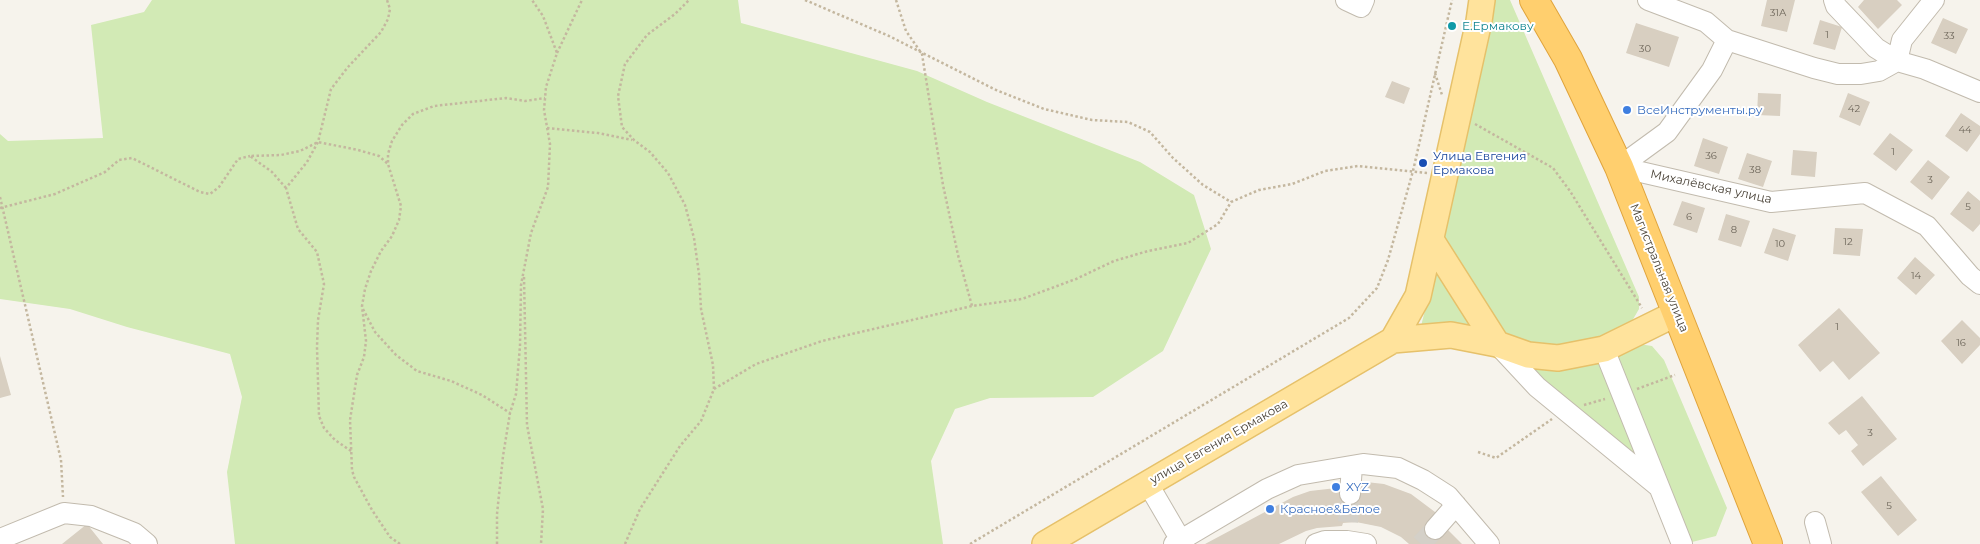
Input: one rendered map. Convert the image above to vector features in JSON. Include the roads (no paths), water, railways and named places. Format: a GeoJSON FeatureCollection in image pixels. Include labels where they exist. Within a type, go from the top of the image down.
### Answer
{"type":"FeatureCollection","features":[{"type":"Feature","properties":{"kind":"highway","name":"Магистральная улица"},"geometry":{"type":"LineString","coordinates":[[1534,0],[1568,59],[1619,167],[1677,313],[1762,540]]}},
{"type":"Feature","properties":{"kind":"main road","name":"улица Евгения Ермакова"},"geometry":{"type":"LineString","coordinates":[[1393,340],[1418,296],[1431,240],[1476,7]]}},
{"type":"Feature","properties":{"kind":"main road"},"geometry":{"type":"LineString","coordinates":[[1431,240],[1497,344]]}},
{"type":"Feature","properties":{"kind":"main road","name":"улица Евгения Ермакова"},"geometry":{"type":"LineString","coordinates":[[1045,544],[1393,340],[1451,335],[1497,344],[1528,355],[1558,358],[1604,349],[1677,313]]}},
{"type":"Feature","properties":{"kind":"street"},"geometry":{"type":"LineString","coordinates":[[1346,0],[1361,7],[1364,0]]}},
{"type":"Feature","properties":{"kind":"street"},"geometry":{"type":"LineString","coordinates":[[1648,0],[1706,22],[1727,40],[1838,74],[1862,74],[1879,71],[1896,61],[1902,40],[1934,0]]}},
{"type":"Feature","properties":{"kind":"street"},"geometry":{"type":"LineString","coordinates":[[1834,0],[1836,6],[1876,48],[1896,61],[1925,69],[1980,92]]}},
{"type":"Feature","properties":{"kind":"street"},"geometry":{"type":"LineString","coordinates":[[1619,167],[1668,132],[1712,70],[1727,40]]}},
{"type":"Feature","properties":{"kind":"street","name":"Михалёвская улица"},"geometry":{"type":"LineString","coordinates":[[1619,167],[1771,202],[1865,193],[1927,226],[1977,275]]}},
{"type":"Feature","properties":{"kind":"street"},"geometry":{"type":"LineString","coordinates":[[1497,344],[1537,387],[1660,487]]}},
{"type":"Feature","properties":{"kind":"street"},"geometry":{"type":"LineString","coordinates":[[1604,349],[1682,544]]}},
{"type":"Feature","properties":{"kind":"street"},"geometry":{"type":"LineString","coordinates":[[1148,484],[1179,543],[1267,489],[1298,475],[1364,464],[1398,468],[1423,480],[1448,496],[1489,544]]}},
{"type":"Feature","properties":{"kind":"street"},"geometry":{"type":"LineString","coordinates":[[1350,494],[1352,466]]}},
{"type":"Feature","properties":{"kind":"street"},"geometry":{"type":"LineString","coordinates":[[1434,529],[1456,505]]}},
{"type":"Feature","properties":{"kind":"street"},"geometry":{"type":"LineString","coordinates":[[0,539],[64,514],[91,516],[134,533],[147,544]]}},
{"type":"Feature","properties":{"kind":"street"},"geometry":{"type":"LineString","coordinates":[[1815,522],[1821,544]]}},
{"type":"Feature","properties":{"kind":"street"},"geometry":{"type":"LineString","coordinates":[[1316,544],[1353,536]]}},
{"type":"Feature","properties":{"kind":"tunnel"},"geometry":{"type":"LineString","coordinates":[[1348,522],[1350,494]]}},
{"type":"Feature","properties":{"kind":"tunnel"},"geometry":{"type":"LineString","coordinates":[[1421,544],[1435,529]]}},
{"type":"Feature","properties":{"kind":"place","name":"Е.Ермакову"},"geometry":{"type":"Point","coordinates":[1452,26]}},
{"type":"Feature","properties":{"kind":"place","name":"ВсеИнструменты.ру"},"geometry":{"type":"Point","coordinates":[1627,110]}},
{"type":"Feature","properties":{"kind":"place","name":"Улица Евгения Ермакова"},"geometry":{"type":"Point","coordinates":[1423,163]}},
{"type":"Feature","properties":{"kind":"place","name":"XYZ"},"geometry":{"type":"Point","coordinates":[1336,487]}},
{"type":"Feature","properties":{"kind":"place","name":"Красное&Белое"},"geometry":{"type":"Point","coordinates":[1270,509]}}]}
